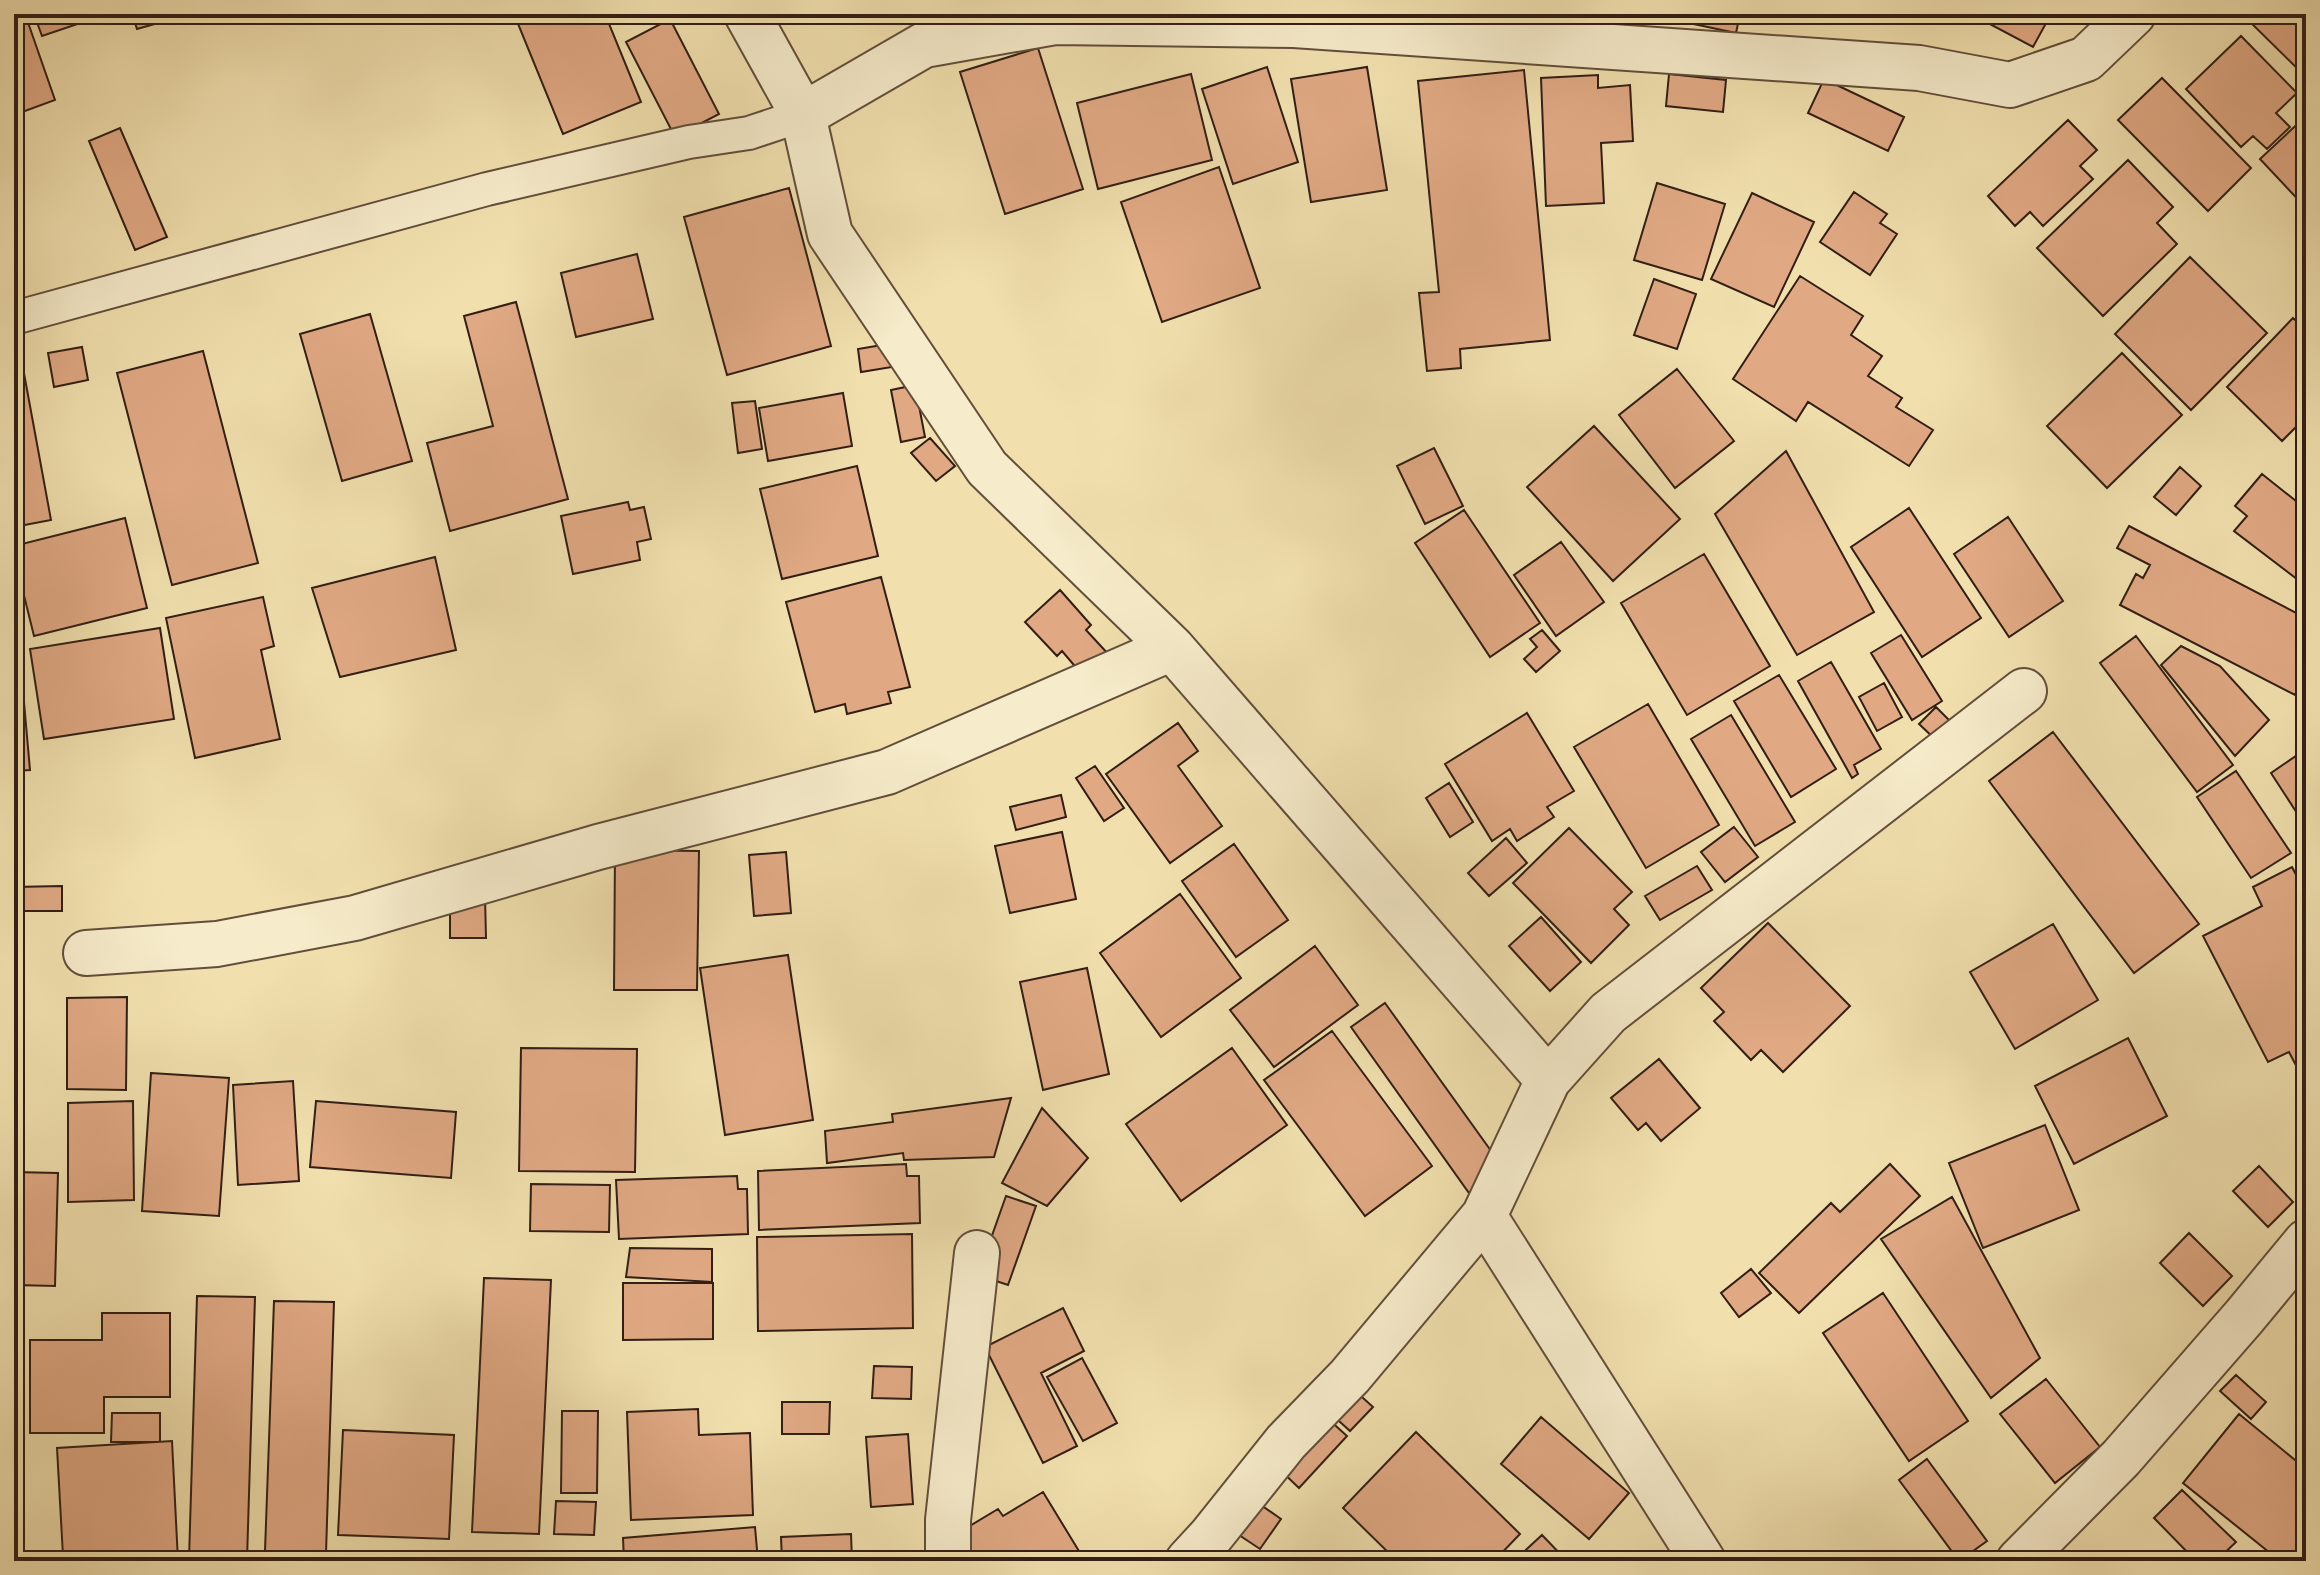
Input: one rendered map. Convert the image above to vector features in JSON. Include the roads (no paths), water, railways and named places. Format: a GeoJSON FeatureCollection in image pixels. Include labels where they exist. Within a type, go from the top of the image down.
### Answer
{"type":"FeatureCollection","features":[{"type":"Feature","properties":{"kind":"street"},"geometry":{"type":"LineString","coordinates":[[747,14],[803,115],[830,234],[987,468],[1172,648],[1548,1080]]}},
{"type":"Feature","properties":{"kind":"street"},"geometry":{"type":"LineString","coordinates":[[803,115],[924,45],[1055,22],[1294,25],[1919,68],[2010,85],[2086,59],[2133,14]]}},
{"type":"Feature","properties":{"kind":"street"},"geometry":{"type":"LineString","coordinates":[[86,953],[217,944],[355,918],[598,847],[887,772],[1172,648]]}},
{"type":"Feature","properties":{"kind":"street"},"geometry":{"type":"LineString","coordinates":[[1188,1561],[1286,1442],[1350,1376],[1484,1216],[1548,1080],[1608,1013],[2024,691]]}},
{"type":"Feature","properties":{"kind":"street"},"geometry":{"type":"LineString","coordinates":[[1484,1216],[1703,1561]]}},
{"type":"Feature","properties":{"kind":"street"},"geometry":{"type":"LineString","coordinates":[[2019,1561],[2121,1458],[2306,1242]]}},
{"type":"Feature","properties":{"kind":"street"},"geometry":{"type":"LineString","coordinates":[[948,1561],[948,1520],[977,1253]]}},
{"type":"Feature","properties":{"kind":"lane"},"geometry":{"type":"LineString","coordinates":[[14,318],[487,189],[689,142],[749,133],[803,115]]}}]}
